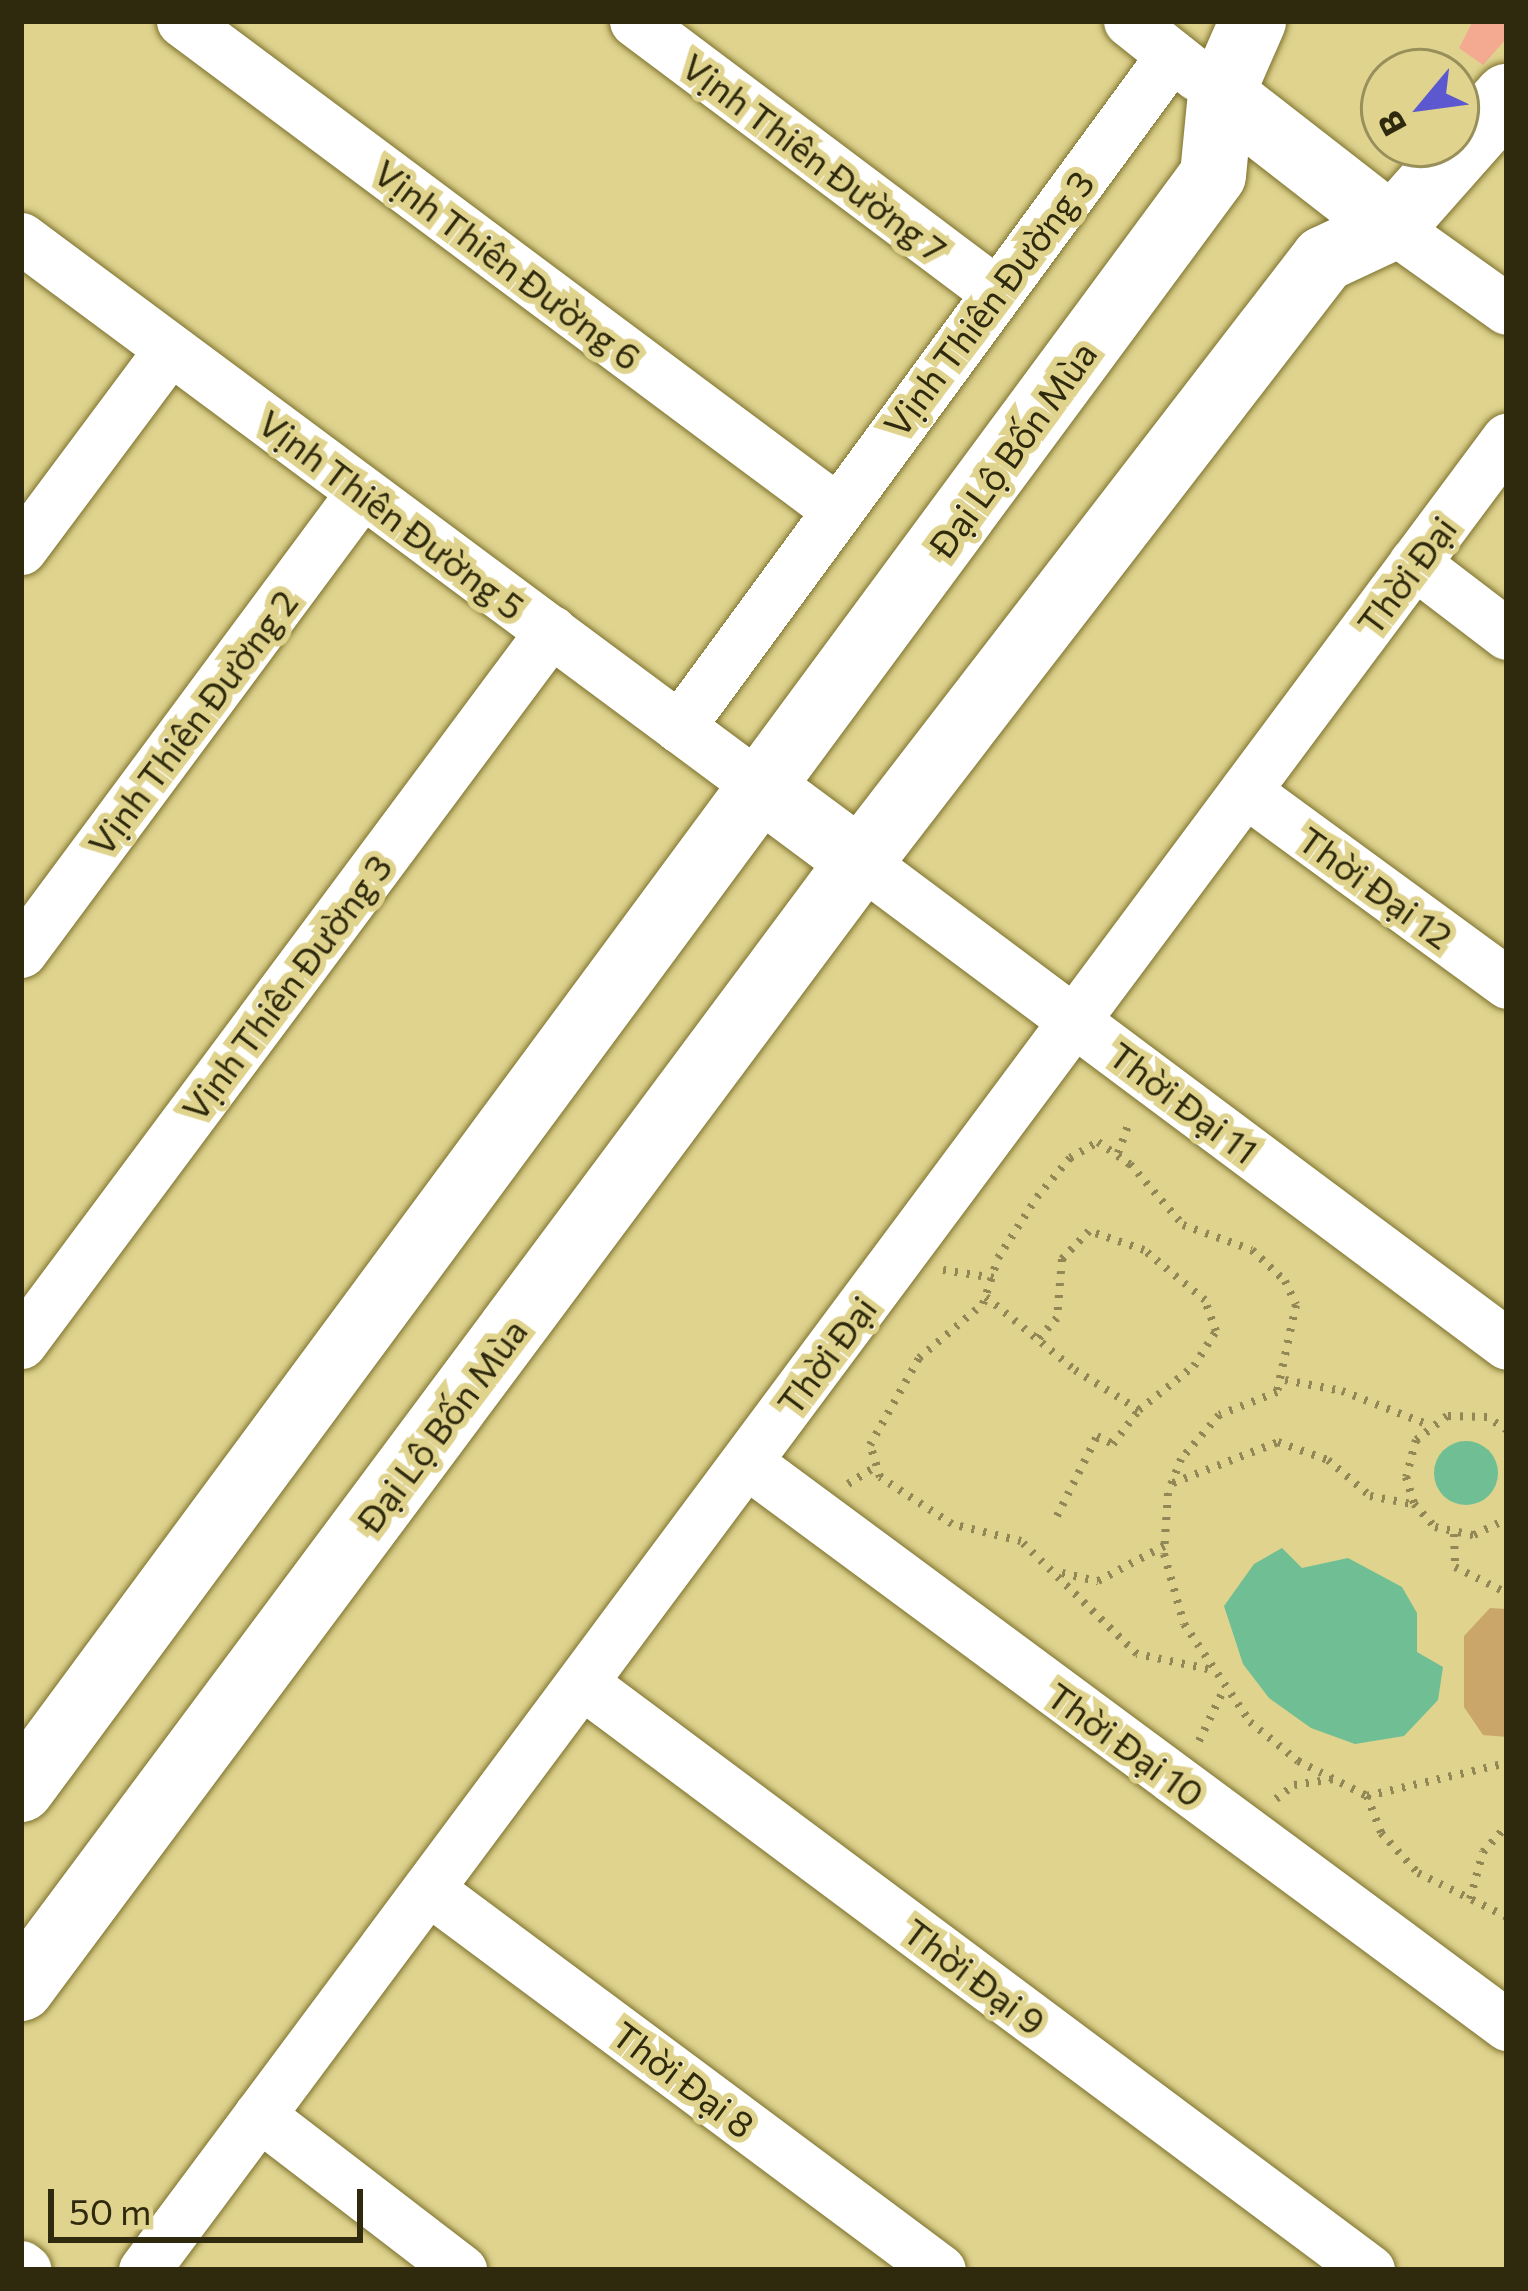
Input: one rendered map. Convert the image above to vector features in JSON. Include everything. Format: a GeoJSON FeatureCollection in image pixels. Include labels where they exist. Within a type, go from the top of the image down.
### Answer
{"type":"FeatureCollection","features":[{"type":"Feature","properties":{"kind":"main road","name":"Đại Lộ Bốn Mùa"},"geometry":{"type":"LineString","coordinates":[[21,1790],[1213,175],[1197,74],[1253,21]]}},
{"type":"Feature","properties":{"kind":"main road"},"geometry":{"type":"LineString","coordinates":[[1197,74],[1392,227]]}},
{"type":"Feature","properties":{"kind":"main road","name":"Đại Lộ Bốn Mùa"},"geometry":{"type":"LineString","coordinates":[[21,1988],[860,861],[1324,259],[1392,227],[1507,97]]}},
{"type":"Feature","properties":{"kind":"main road"},"geometry":{"type":"LineString","coordinates":[[763,789],[860,861]]}},
{"type":"Feature","properties":{"kind":"street","name":"Vịnh Thiên Đường 6"},"geometry":{"type":"LineString","coordinates":[[182,21],[835,508]]}},
{"type":"Feature","properties":{"kind":"street","name":"Vịnh Thiên Đường 7"},"geometry":{"type":"LineString","coordinates":[[635,21],[996,292]]}},
{"type":"Feature","properties":{"kind":"street"},"geometry":{"type":"LineString","coordinates":[[1129,21],[1197,74]]}},
{"type":"Feature","properties":{"kind":"street","name":"Vịnh Thiên Đường 3"},"geometry":{"type":"LineString","coordinates":[[680,727],[996,292],[1197,74]]}},
{"type":"Feature","properties":{"kind":"street"},"geometry":{"type":"LineString","coordinates":[[1392,227],[1507,309]]}},
{"type":"Feature","properties":{"kind":"street","name":"Vịnh Thiên Đường 5"},"geometry":{"type":"LineString","coordinates":[[21,238],[763,789]]}},
{"type":"Feature","properties":{"kind":"street"},"geometry":{"type":"LineString","coordinates":[[21,549],[170,349]]}},
{"type":"Feature","properties":{"kind":"street","name":"Thời Đại"},"geometry":{"type":"LineString","coordinates":[[144,2270],[1507,439]]}},
{"type":"Feature","properties":{"kind":"street","name":"Vịnh Thiên Đường 2"},"geometry":{"type":"LineString","coordinates":[[21,952],[362,492]]}},
{"type":"Feature","properties":{"kind":"street"},"geometry":{"type":"LineString","coordinates":[[1414,563],[1507,634]]}},
{"type":"Feature","properties":{"kind":"street","name":"Vịnh Thiên Đường 3"},"geometry":{"type":"LineString","coordinates":[[21,1343],[550,632]]}},
{"type":"Feature","properties":{"kind":"street","name":"Thời Đại 12"},"geometry":{"type":"LineString","coordinates":[[1245,791],[1507,983]]}},
{"type":"Feature","properties":{"kind":"street","name":"Thời Đại 11"},"geometry":{"type":"LineString","coordinates":[[860,861],[1507,1344]]}},
{"type":"Feature","properties":{"kind":"street","name":"Thời Đại 10"},"geometry":{"type":"LineString","coordinates":[[746,1462],[1507,2025]]}},
{"type":"Feature","properties":{"kind":"street","name":"Thời Đại 9"},"geometry":{"type":"LineString","coordinates":[[582,1683],[1369,2270]]}},
{"type":"Feature","properties":{"kind":"street","name":"Thời Đại 8"},"geometry":{"type":"LineString","coordinates":[[428,1889],[940,2270]]}},
{"type":"Feature","properties":{"kind":"street"},"geometry":{"type":"LineString","coordinates":[[259,2115],[461,2270]]}},
{"type":"Feature","properties":{"kind":"path"},"geometry":{"type":"LineString","coordinates":[[1118,1153],[1132,1127],[1122,1108]]}},
{"type":"Feature","properties":{"kind":"path"},"geometry":{"type":"LineString","coordinates":[[1208,1670],[1137,1654],[1021,1541],[931,1513],[880,1477],[870,1444],[919,1358],[986,1297],[998,1258],[1070,1158],[1098,1142],[1118,1153],[1184,1225],[1252,1250],[1285,1281],[1296,1305],[1285,1380],[1277,1392],[1220,1415],[1181,1459],[1172,1483],[1164,1546],[1184,1624],[1208,1670],[1250,1722],[1366,1796],[1381,1833],[1418,1873],[1507,1916]]}},
{"type":"Feature","properties":{"kind":"path"},"geometry":{"type":"LineString","coordinates":[[1038,1340],[1057,1318],[1072,1241],[1109,1232],[1144,1250],[1205,1300],[1216,1331],[1194,1366],[1139,1410],[1113,1444],[1097,1436],[1057,1516]]}},
{"type":"Feature","properties":{"kind":"path"},"geometry":{"type":"LineString","coordinates":[[935,1269],[994,1278]]}},
{"type":"Feature","properties":{"kind":"path"},"geometry":{"type":"LineString","coordinates":[[986,1297],[1038,1340],[1139,1410]]}},
{"type":"Feature","properties":{"kind":"path"},"geometry":{"type":"LineString","coordinates":[[1285,1380],[1342,1391],[1430,1425],[1468,1413],[1506,1427]]}},
{"type":"Feature","properties":{"kind":"path"},"geometry":{"type":"LineString","coordinates":[[1414,1504],[1408,1458],[1430,1425]]}},
{"type":"Feature","properties":{"kind":"path"},"geometry":{"type":"LineString","coordinates":[[1172,1483],[1278,1442],[1328,1460],[1370,1496],[1414,1504],[1454,1534],[1474,1535],[1507,1520]]}},
{"type":"Feature","properties":{"kind":"path"},"geometry":{"type":"LineString","coordinates":[[839,1491],[877,1466]]}},
{"type":"Feature","properties":{"kind":"path"},"geometry":{"type":"LineString","coordinates":[[1454,1534],[1455,1567],[1507,1593]]}},
{"type":"Feature","properties":{"kind":"path"},"geometry":{"type":"LineString","coordinates":[[1050,1567],[1098,1581],[1164,1546]]}},
{"type":"Feature","properties":{"kind":"path"},"geometry":{"type":"LineString","coordinates":[[1197,1751],[1224,1689]]}},
{"type":"Feature","properties":{"kind":"path"},"geometry":{"type":"LineString","coordinates":[[1366,1796],[1507,1763]]}},
{"type":"Feature","properties":{"kind":"path"},"geometry":{"type":"LineString","coordinates":[[1268,1810],[1294,1785],[1334,1779]]}},
{"type":"Feature","properties":{"kind":"path"},"geometry":{"type":"LineString","coordinates":[[1470,1899],[1483,1852],[1507,1826]]}},
{"type":"Feature","properties":{"kind":"shaded area"},"geometry":{"type":"Polygon","coordinates":[[[1473,21],[1507,21],[1507,38],[1483,65],[1480,48],[1459,48],[1473,21]]]}},
{"type":"Feature","properties":{"kind":"shaded area"},"geometry":{"type":"Polygon","coordinates":[[[1466,1441],[1489,1450],[1498,1473],[1489,1496],[1466,1505],[1443,1496],[1434,1473],[1443,1450],[1466,1441]]]}},
{"type":"Feature","properties":{"kind":"shaded area"},"geometry":{"type":"Polygon","coordinates":[[[1282,1548],[1302,1568],[1348,1558],[1402,1587],[1417,1613],[1417,1652],[1443,1667],[1438,1700],[1404,1736],[1355,1744],[1311,1728],[1269,1698],[1243,1664],[1224,1606],[1254,1564],[1282,1548]]]}},
{"type":"Feature","properties":{"kind":"building"},"geometry":{"type":"Polygon","coordinates":[[[1490,1608],[1507,1609],[1507,1737],[1483,1735],[1464,1707],[1464,1636],[1490,1608]]]}}]}
